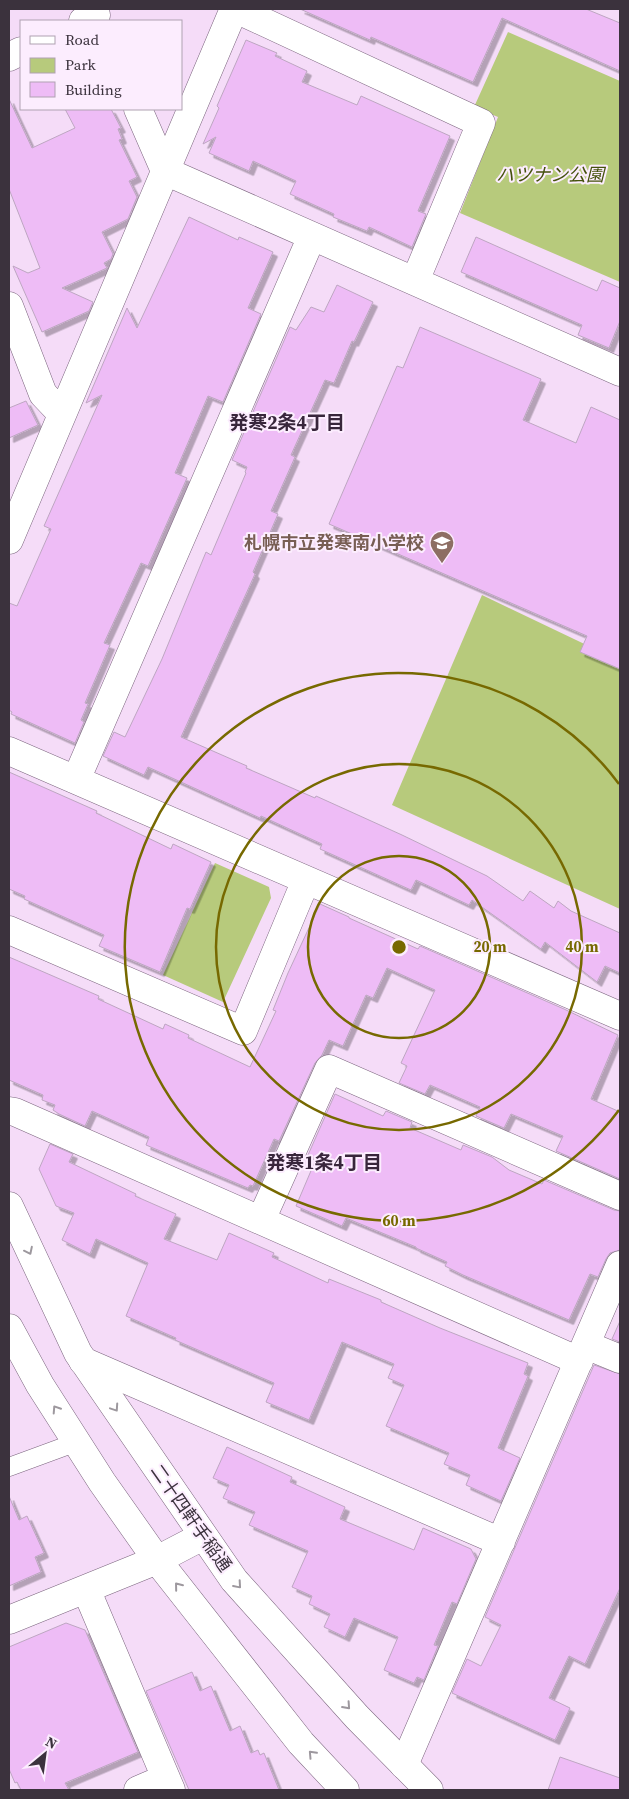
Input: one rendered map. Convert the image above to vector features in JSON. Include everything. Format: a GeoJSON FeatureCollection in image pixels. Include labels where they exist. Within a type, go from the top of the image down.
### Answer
{"type":"FeatureCollection","features":[{"type":"Feature","properties":{"kind":"street"},"geometry":{"type":"LineString","coordinates":[[9,540],[235,9],[481,123],[414,281]]}},
{"type":"Feature","properties":{"kind":"street"},"geometry":{"type":"LineString","coordinates":[[138,110],[165,171],[620,372]]}},
{"type":"Feature","properties":{"kind":"street"},"geometry":{"type":"LineString","coordinates":[[76,780],[312,236]]}},
{"type":"Feature","properties":{"kind":"street"},"geometry":{"type":"LineString","coordinates":[[9,306],[43,394],[62,414]]}},
{"type":"Feature","properties":{"kind":"street"},"geometry":{"type":"LineString","coordinates":[[9,751],[620,1016]]}},
{"type":"Feature","properties":{"kind":"street"},"geometry":{"type":"LineString","coordinates":[[9,930],[243,1031],[306,880]]}},
{"type":"Feature","properties":{"kind":"street"},"geometry":{"type":"LineString","coordinates":[[261,1220],[329,1069],[620,1196]]}},
{"type":"Feature","properties":{"kind":"street"},"geometry":{"type":"LineString","coordinates":[[9,1111],[261,1220],[582,1353],[620,1360]]}},
{"type":"Feature","properties":{"kind":"street","name":"二十四軒手稲通"},"geometry":{"type":"LineString","coordinates":[[9,1206],[83,1361],[234,1580],[357,1717],[429,1790]]}},
{"type":"Feature","properties":{"kind":"street"},"geometry":{"type":"LineString","coordinates":[[404,1765],[620,1265]]}},
{"type":"Feature","properties":{"kind":"street"},"geometry":{"type":"LineString","coordinates":[[9,1328],[40,1385],[76,1442],[157,1560],[301,1743],[345,1790]]}},
{"type":"Feature","properties":{"kind":"street"},"geometry":{"type":"LineString","coordinates":[[83,1361],[501,1542]]}},
{"type":"Feature","properties":{"kind":"street"},"geometry":{"type":"LineString","coordinates":[[9,1620],[157,1560],[203,1536]]}},
{"type":"Feature","properties":{"kind":"street"},"geometry":{"type":"LineString","coordinates":[[86,1589],[168,1784],[138,1790]]}},
{"type":"Feature","properties":{"kind":"lane"},"geometry":{"type":"LineString","coordinates":[[9,1468],[76,1442]]}},
{"type":"Feature","properties":{"kind":"green space","name":"ハツナン公園"},"geometry":{"type":"Polygon","coordinates":[[[508,32],[620,81],[620,282],[460,213],[498,117],[474,107],[508,32]]]}},
{"type":"Feature","properties":{"kind":"green space"},"geometry":{"type":"Polygon","coordinates":[[[482,595],[620,661],[620,909],[392,805],[482,595]]]}},
{"type":"Feature","properties":{"kind":"green space"},"geometry":{"type":"Polygon","coordinates":[[[215,863],[269,887],[271,898],[223,1002],[163,975],[215,863]]]}},
{"type":"Feature","properties":{"kind":"building"},"geometry":{"type":"Polygon","coordinates":[[[300,9],[586,9],[620,23],[620,71],[502,18],[473,82],[371,37],[370,40],[300,9]]]}},
{"type":"Feature","properties":{"kind":"building"},"geometry":{"type":"Polygon","coordinates":[[[246,40],[277,53],[275,56],[307,71],[302,82],[357,105],[361,96],[450,136],[418,211],[426,214],[412,247],[369,227],[367,231],[333,217],[334,214],[290,194],[296,181],[253,161],[249,171],[209,153],[216,137],[203,144],[219,108],[217,106],[246,40]]]}},
{"type":"Feature","properties":{"kind":"building"},"geometry":{"type":"Polygon","coordinates":[[[9,99],[32,148],[75,128],[66,110],[112,110],[121,128],[118,129],[122,139],[119,140],[137,177],[129,181],[137,197],[128,219],[102,232],[113,254],[111,259],[104,263],[107,268],[62,288],[93,302],[89,311],[42,332],[13,266],[28,273],[40,268],[9,189],[9,99]]]}},
{"type":"Feature","properties":{"kind":"building"},"geometry":{"type":"Polygon","coordinates":[[[189,217],[238,240],[239,237],[273,252],[248,308],[261,314],[223,402],[208,396],[175,473],[187,478],[148,566],[141,563],[104,643],[110,645],[85,703],[88,704],[81,720],[84,722],[75,743],[11,714],[12,712],[9,710],[9,603],[17,606],[51,529],[44,526],[102,395],[86,403],[127,308],[137,328],[189,217]]]}},
{"type":"Feature","properties":{"kind":"building"},"geometry":{"type":"Polygon","coordinates":[[[476,237],[597,291],[602,280],[620,288],[620,321],[609,348],[578,335],[582,325],[461,272],[476,237]]]}},
{"type":"Feature","properties":{"kind":"building"},"geometry":{"type":"Polygon","coordinates":[[[337,285],[373,302],[354,342],[352,341],[334,383],[325,380],[291,455],[295,457],[271,511],[278,514],[253,572],[255,574],[181,737],[247,766],[246,768],[315,798],[316,796],[402,835],[487,876],[523,901],[530,891],[554,908],[558,901],[571,911],[620,933],[620,973],[605,966],[597,982],[545,942],[541,949],[472,900],[469,905],[416,880],[411,890],[320,849],[322,844],[261,816],[260,818],[148,767],[144,775],[103,756],[114,732],[125,737],[162,659],[206,552],[211,555],[246,473],[247,467],[232,460],[290,327],[296,330],[311,307],[324,312],[337,285]]]}},
{"type":"Feature","properties":{"kind":"building"},"geometry":{"type":"Polygon","coordinates":[[[420,327],[541,379],[523,420],[576,443],[591,407],[620,420],[620,669],[580,652],[587,636],[329,524],[397,366],[403,368],[420,327]]]}},
{"type":"Feature","properties":{"kind":"building"},"geometry":{"type":"Polygon","coordinates":[[[26,401],[38,425],[9,438],[9,408],[26,401]]]}},
{"type":"Feature","properties":{"kind":"building"},"geometry":{"type":"Polygon","coordinates":[[[9,772],[97,811],[96,813],[171,849],[173,844],[211,862],[190,909],[187,908],[160,972],[99,946],[104,935],[24,899],[25,896],[9,889],[9,772]]]}},
{"type":"Feature","properties":{"kind":"building"},"geometry":{"type":"Polygon","coordinates":[[[320,904],[418,949],[420,946],[564,1009],[618,1035],[591,1099],[620,1112],[620,1179],[556,1151],[563,1136],[511,1114],[504,1128],[476,1116],[480,1107],[430,1085],[425,1094],[399,1083],[407,1066],[401,1063],[435,990],[387,968],[373,998],[366,995],[343,1046],[329,1040],[322,1055],[315,1063],[279,1141],[274,1139],[253,1186],[250,1185],[248,1188],[146,1145],[149,1137],[92,1111],[85,1126],[53,1110],[55,1105],[42,1100],[43,1095],[9,1080],[9,957],[99,996],[98,999],[163,1029],[165,1024],[189,1035],[188,1038],[250,1067],[276,1011],[273,1010],[288,973],[320,904]]]}},
{"type":"Feature","properties":{"kind":"building"},"geometry":{"type":"Polygon","coordinates":[[[335,1094],[383,1116],[386,1111],[412,1122],[410,1128],[461,1150],[463,1145],[492,1157],[509,1170],[542,1184],[544,1180],[620,1211],[620,1250],[610,1253],[598,1277],[590,1274],[569,1320],[463,1275],[445,1266],[447,1262],[416,1247],[346,1218],[342,1226],[296,1206],[316,1159],[308,1155],[335,1094]]]}},
{"type":"Feature","properties":{"kind":"building"},"geometry":{"type":"Polygon","coordinates":[[[50,1144],[73,1154],[69,1162],[136,1194],[135,1196],[176,1214],[164,1239],[217,1260],[229,1233],[274,1253],[272,1257],[328,1283],[329,1279],[381,1300],[381,1302],[440,1328],[528,1363],[524,1374],[528,1376],[498,1448],[520,1458],[501,1501],[466,1485],[470,1475],[444,1464],[449,1453],[386,1426],[404,1385],[388,1378],[394,1364],[342,1342],[309,1420],[266,1402],[274,1383],[175,1340],[176,1338],[126,1316],[148,1263],[96,1239],[90,1254],[62,1240],[74,1213],[56,1206],[39,1169],[50,1144]]]}},
{"type":"Feature","properties":{"kind":"building"},"geometry":{"type":"Polygon","coordinates":[[[620,1321],[620,1342],[612,1339],[620,1321]]]}},
{"type":"Feature","properties":{"kind":"building"},"geometry":{"type":"Polygon","coordinates":[[[594,1365],[620,1374],[620,1588],[585,1664],[569,1656],[549,1698],[570,1708],[555,1740],[452,1693],[467,1659],[481,1666],[501,1625],[485,1617],[594,1365]]]}},
{"type":"Feature","properties":{"kind":"building"},"geometry":{"type":"Polygon","coordinates":[[[227,1447],[292,1477],[290,1482],[345,1507],[340,1519],[414,1550],[423,1528],[471,1549],[476,1559],[457,1604],[452,1602],[434,1645],[438,1646],[424,1680],[417,1677],[414,1683],[384,1670],[398,1637],[354,1618],[345,1637],[324,1627],[330,1614],[309,1604],[312,1596],[292,1587],[308,1551],[249,1525],[255,1512],[223,1498],[229,1485],[213,1478],[227,1447]]]}},
{"type":"Feature","properties":{"kind":"building"},"geometry":{"type":"Polygon","coordinates":[[[9,1496],[19,1520],[27,1516],[44,1553],[35,1557],[41,1572],[9,1586],[9,1496]]]}},
{"type":"Feature","properties":{"kind":"building"},"geometry":{"type":"Polygon","coordinates":[[[66,1623],[85,1630],[138,1752],[65,1783],[69,1790],[21,1790],[17,1782],[15,1783],[9,1769],[9,1647],[66,1623]]]}},
{"type":"Feature","properties":{"kind":"building"},"geometry":{"type":"Polygon","coordinates":[[[192,1672],[200,1691],[211,1686],[230,1731],[240,1726],[251,1753],[258,1750],[260,1755],[264,1753],[279,1790],[189,1790],[146,1691],[192,1672]]]}},
{"type":"Feature","properties":{"kind":"building"},"geometry":{"type":"Polygon","coordinates":[[[560,1757],[620,1778],[620,1790],[548,1790],[560,1757]]]}},
{"type":"Feature","properties":{"kind":"place","name":"札幌市立発寒南小学校"},"geometry":{"type":"Point","coordinates":[442,564]}},
{"type":"Feature","properties":{"kind":"district","name":"発寒2条4丁目"},"geometry":{"type":"Point","coordinates":[287,422]}},
{"type":"Feature","properties":{"kind":"district","name":"発寒1条4丁目"},"geometry":{"type":"Point","coordinates":[324,1162]}}]}
